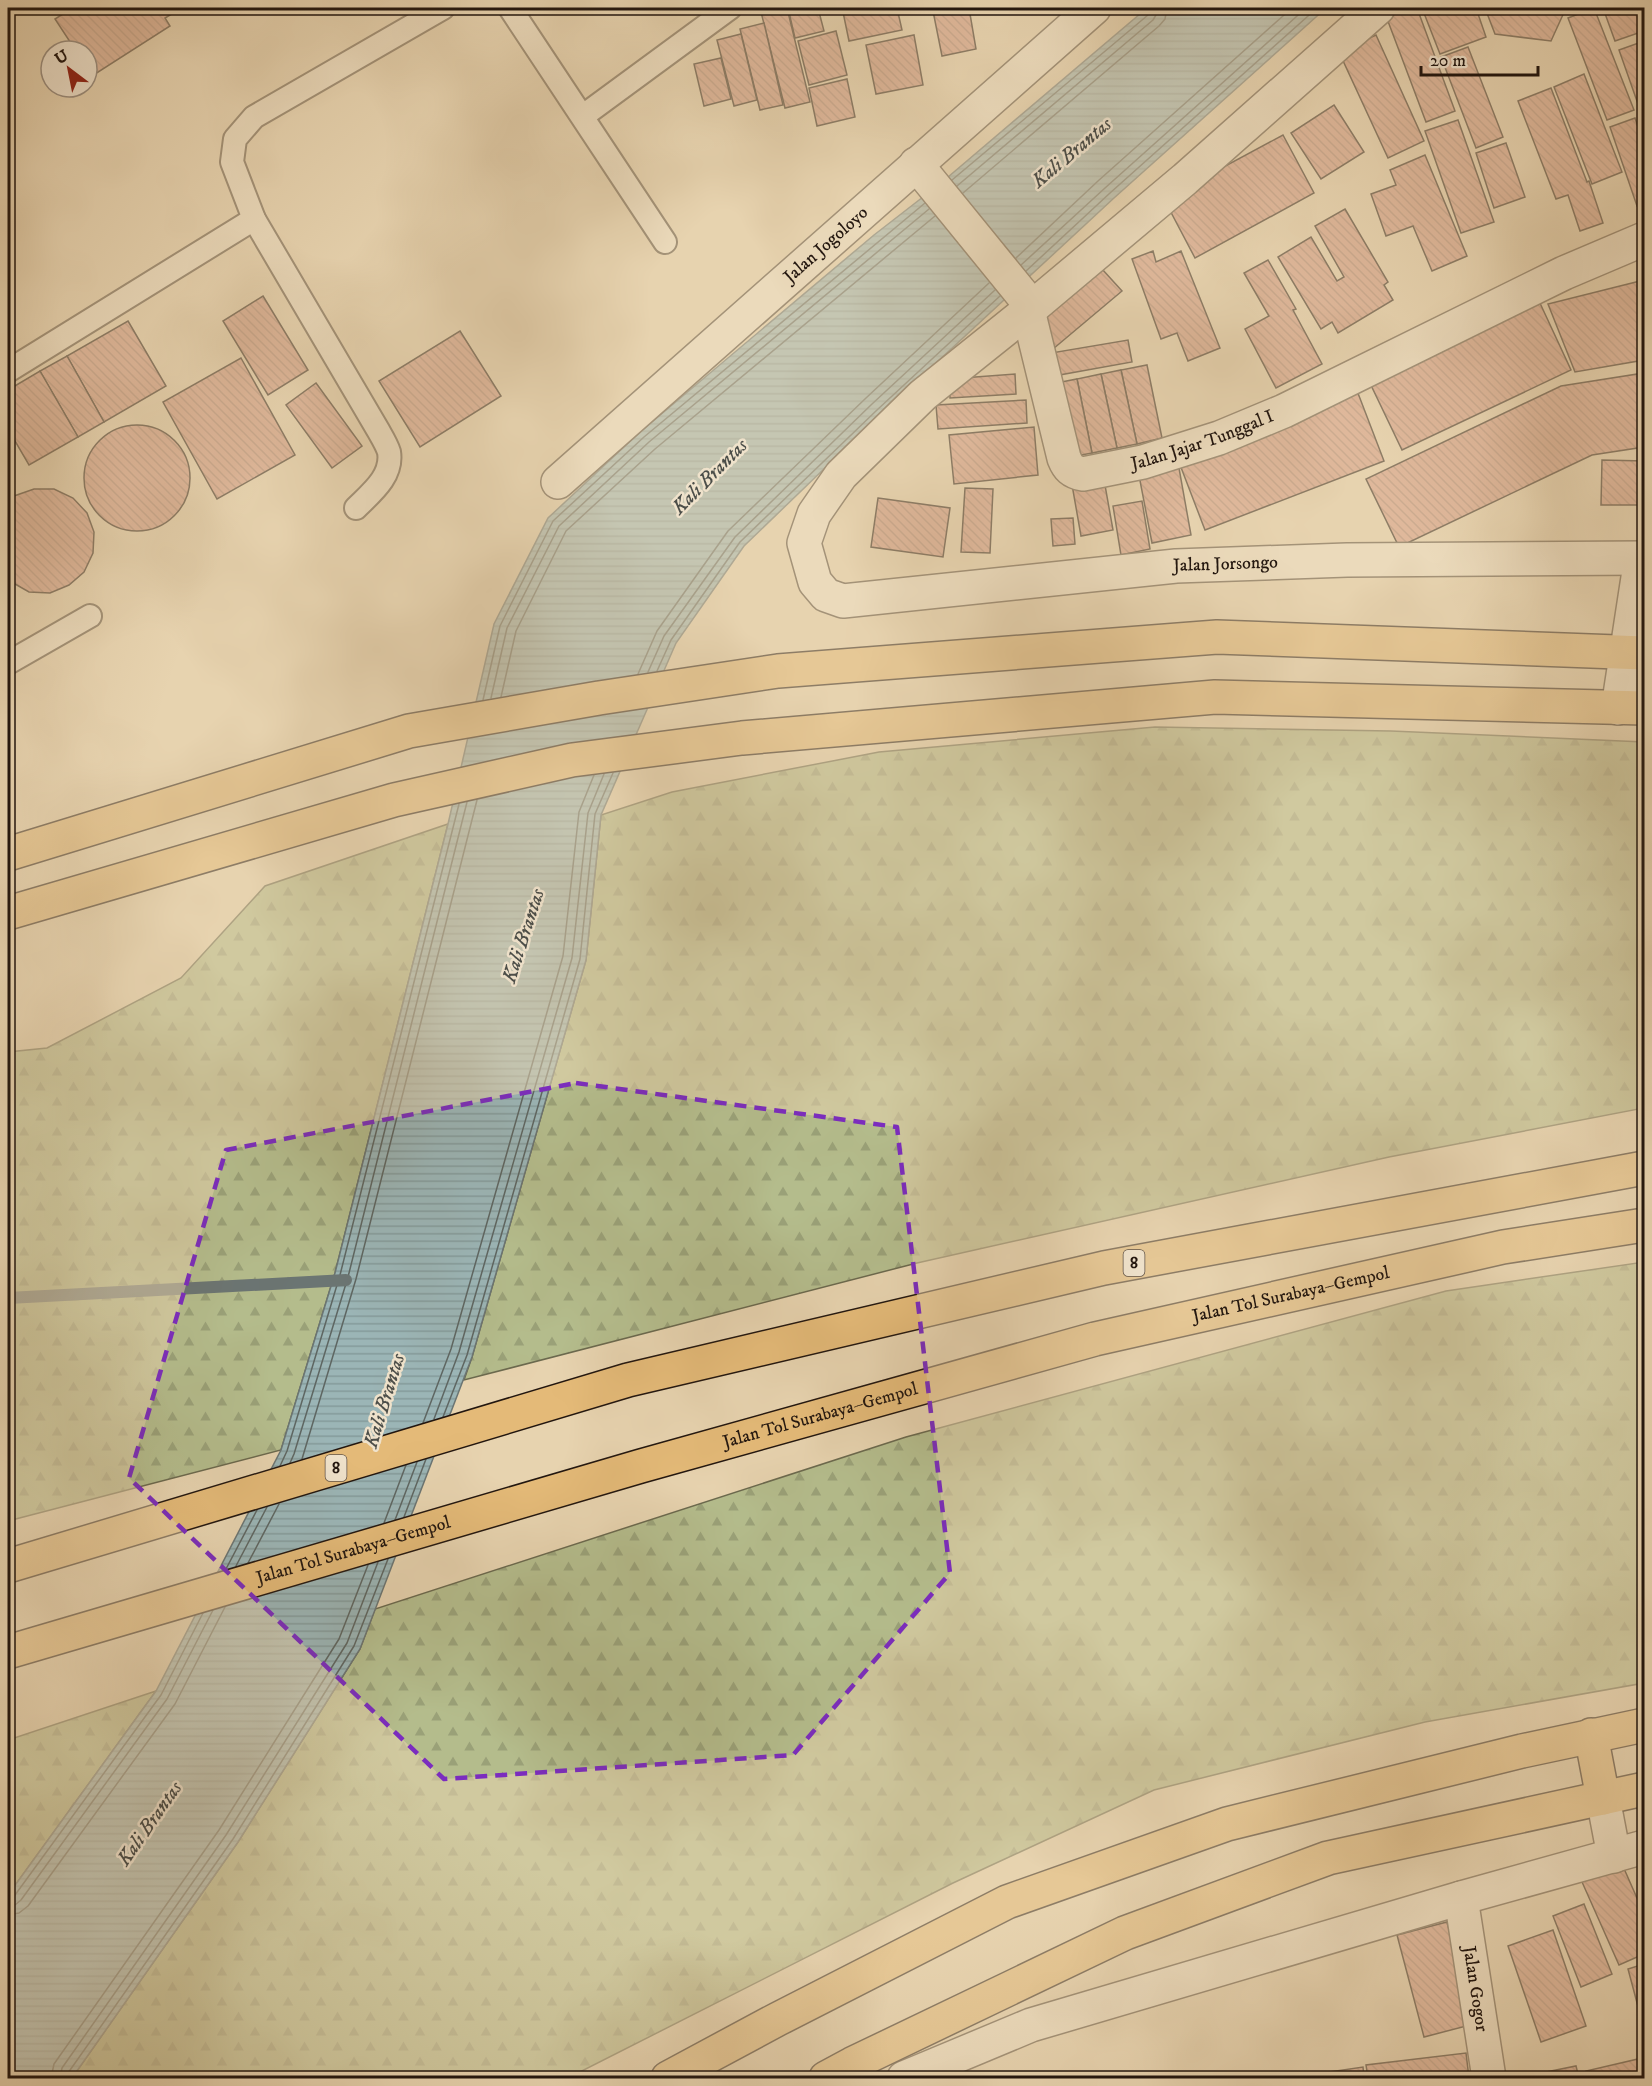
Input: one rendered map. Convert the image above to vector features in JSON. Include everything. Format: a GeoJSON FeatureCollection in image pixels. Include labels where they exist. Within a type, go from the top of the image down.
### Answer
{"type":"FeatureCollection","features":[{"type":"Feature","properties":{"kind":"highway"},"geometry":{"type":"LineString","coordinates":[[8,854],[410,731],[599,698],[778,671],[1217,637],[1635,653]]}},
{"type":"Feature","properties":{"kind":"highway"},"geometry":{"type":"LineString","coordinates":[[8,913],[394,800],[572,760],[742,738],[1215,697],[1631,708]]}},
{"type":"Feature","properties":{"kind":"highway","name":"8"},"geometry":{"type":"LineString","coordinates":[[8,1566],[628,1380],[1104,1268],[1644,1168]]}},
{"type":"Feature","properties":{"kind":"highway","name":"Jalan Tol Surabaya–Gempol"},"geometry":{"type":"LineString","coordinates":[[8,1652],[641,1466],[1095,1339],[1503,1247],[1644,1225]]}},
{"type":"Feature","properties":{"kind":"highway"},"geometry":{"type":"LineString","coordinates":[[668,2079],[778,2019],[1007,1902],[1227,1824],[1644,1725]]}},
{"type":"Feature","properties":{"kind":"highway"},"geometry":{"type":"LineString","coordinates":[[1591,1736],[1604,1798]]}},
{"type":"Feature","properties":{"kind":"highway"},"geometry":{"type":"LineString","coordinates":[[826,2079],[1125,1933],[1317,1862],[1644,1789]]}},
{"type":"Feature","properties":{"kind":"street","name":"Jalan Jogoloyo"},"geometry":{"type":"LineString","coordinates":[[558,482],[922,172],[1094,8]]}},
{"type":"Feature","properties":{"kind":"street"},"geometry":{"type":"LineString","coordinates":[[1027,304],[1185,179],[1378,8]]}},
{"type":"Feature","properties":{"kind":"street","name":"Jalan Jajar Tunggal I"},"geometry":{"type":"LineString","coordinates":[[922,172],[1027,304],[1064,458],[1067,466],[1073,472],[1083,474],[1143,462],[1219,438],[1284,411],[1564,273],[1644,239]]}},
{"type":"Feature","properties":{"kind":"street","name":"Jalan Jorsongo"},"geometry":{"type":"LineString","coordinates":[[1027,304],[923,395],[841,475],[814,514],[804,543],[815,582],[826,595],[843,601],[1176,566],[1347,560],[1642,558]]}},
{"type":"Feature","properties":{"kind":"street"},"geometry":{"type":"LineString","coordinates":[[1631,708],[1642,558]]}},
{"type":"Feature","properties":{"kind":"street"},"geometry":{"type":"LineString","coordinates":[[1604,1798],[1614,1856]]}},
{"type":"Feature","properties":{"kind":"street"},"geometry":{"type":"LineString","coordinates":[[904,2079],[1031,2025],[1461,1898],[1644,1847]]}},
{"type":"Feature","properties":{"kind":"street","name":"Jalan Gogor"},"geometry":{"type":"LineString","coordinates":[[1461,1898],[1489,2079]]}},
{"type":"Feature","properties":{"kind":"lane"},"geometry":{"type":"LineString","coordinates":[[356,508],[380,484],[389,468],[388,452],[378,430],[254,219],[232,162],[235,139],[254,117],[443,8]]}},
{"type":"Feature","properties":{"kind":"lane"},"geometry":{"type":"LineString","coordinates":[[510,8],[665,242]]}},
{"type":"Feature","properties":{"kind":"lane"},"geometry":{"type":"LineString","coordinates":[[582,116],[730,8]]}},
{"type":"Feature","properties":{"kind":"lane"},"geometry":{"type":"LineString","coordinates":[[8,371],[254,219]]}},
{"type":"Feature","properties":{"kind":"lane"},"geometry":{"type":"LineString","coordinates":[[8,663],[90,616]]}},
{"type":"Feature","properties":{"kind":"highlighted area"},"geometry":{"type":"Polygon","coordinates":[[[576,1083],[897,1127],[950,1573],[793,1755],[444,1779],[129,1478],[226,1150],[576,1083]]]}},
{"type":"Feature","properties":{"kind":"green space"},"geometry":{"type":"Polygon","coordinates":[[[1155,727],[1391,731],[1644,742],[1644,1108],[1389,1157],[917,1263],[464,1380],[586,960],[601,815],[672,792],[879,752],[1155,727]]]}},
{"type":"Feature","properties":{"kind":"green space"},"geometry":{"type":"Polygon","coordinates":[[[448,824],[335,1273],[281,1450],[8,1521],[8,1052],[47,1048],[181,978],[265,886],[448,824]]]}},
{"type":"Feature","properties":{"kind":"green space"},"geometry":{"type":"Polygon","coordinates":[[[1644,1262],[1644,1683],[1425,1722],[1154,1790],[953,1883],[568,2078],[72,2078],[238,1842],[360,1649],[375,1609],[906,1437],[1446,1291],[1644,1262]]]}},
{"type":"Feature","properties":{"kind":"green space"},"geometry":{"type":"Polygon","coordinates":[[[156,1691],[8,1895],[8,1740],[156,1691]]]}},
{"type":"Feature","properties":{"kind":"water","name":"Kali Brantas"},"geometry":{"type":"Polygon","coordinates":[[[1147,8],[1326,8],[1114,198],[881,414],[744,546],[676,643],[601,815],[586,960],[472,1357],[360,1649],[238,1842],[72,2078],[8,2078],[8,1895],[156,1691],[281,1450],[335,1273],[448,824],[494,624],[548,518],[640,432],[874,235],[941,183],[1147,8]]]}},
{"type":"Feature","properties":{"kind":"building"},"geometry":{"type":"Polygon","coordinates":[[[72,8],[182,8],[165,18],[170,26],[99,72],[99,39],[68,39],[55,19],[72,8]]]}},
{"type":"Feature","properties":{"kind":"building"},"geometry":{"type":"Polygon","coordinates":[[[787,8],[810,102],[785,108],[761,12],[787,8]]]}},
{"type":"Feature","properties":{"kind":"building"},"geometry":{"type":"Polygon","coordinates":[[[788,8],[818,8],[824,31],[795,38],[788,8]]]}},
{"type":"Feature","properties":{"kind":"building"},"geometry":{"type":"Polygon","coordinates":[[[866,8],[897,8],[902,30],[849,41],[843,12],[866,8]]]}},
{"type":"Feature","properties":{"kind":"building"},"geometry":{"type":"Polygon","coordinates":[[[969,8],[976,49],[942,56],[933,11],[969,8]]]}},
{"type":"Feature","properties":{"kind":"building"},"geometry":{"type":"Polygon","coordinates":[[[991,8],[1010,8],[992,11],[991,8]]]}},
{"type":"Feature","properties":{"kind":"building"},"geometry":{"type":"Polygon","coordinates":[[[1383,8],[1417,8],[1455,111],[1426,122],[1383,8]]]}},
{"type":"Feature","properties":{"kind":"building"},"geometry":{"type":"Polygon","coordinates":[[[1422,8],[1476,8],[1486,37],[1440,54],[1422,8]]]}},
{"type":"Feature","properties":{"kind":"building"},"geometry":{"type":"Polygon","coordinates":[[[1485,8],[1566,8],[1551,41],[1495,34],[1485,8]]]}},
{"type":"Feature","properties":{"kind":"building"},"geometry":{"type":"Polygon","coordinates":[[[1594,8],[1634,110],[1607,120],[1568,18],[1594,8]]]}},
{"type":"Feature","properties":{"kind":"building"},"geometry":{"type":"Polygon","coordinates":[[[1603,8],[1638,8],[1644,31],[1615,41],[1603,8]]]}},
{"type":"Feature","properties":{"kind":"building"},"geometry":{"type":"Polygon","coordinates":[[[764,23],[783,105],[760,110],[740,29],[764,23]]]}},
{"type":"Feature","properties":{"kind":"building"},"geometry":{"type":"Polygon","coordinates":[[[836,31],[847,75],[809,85],[798,41],[836,31]]]}},
{"type":"Feature","properties":{"kind":"building"},"geometry":{"type":"Polygon","coordinates":[[[741,34],[757,100],[734,106],[717,40],[741,34]]]}},
{"type":"Feature","properties":{"kind":"building"},"geometry":{"type":"Polygon","coordinates":[[[914,35],[923,85],[876,94],[866,45],[914,35]]]}},
{"type":"Feature","properties":{"kind":"building"},"geometry":{"type":"Polygon","coordinates":[[[1376,35],[1424,141],[1388,158],[1339,52],[1376,35]]]}},
{"type":"Feature","properties":{"kind":"building"},"geometry":{"type":"Polygon","coordinates":[[[1644,41],[1644,121],[1619,50],[1644,41]]]}},
{"type":"Feature","properties":{"kind":"building"},"geometry":{"type":"Polygon","coordinates":[[[1468,47],[1503,137],[1476,148],[1441,57],[1468,47]]]}},
{"type":"Feature","properties":{"kind":"building"},"geometry":{"type":"Polygon","coordinates":[[[721,58],[731,99],[704,106],[694,64],[721,58]]]}},
{"type":"Feature","properties":{"kind":"building"},"geometry":{"type":"Polygon","coordinates":[[[1584,74],[1622,172],[1592,184],[1554,87],[1584,74]]]}},
{"type":"Feature","properties":{"kind":"building"},"geometry":{"type":"Polygon","coordinates":[[[847,79],[855,117],[817,126],[809,88],[847,79]]]}},
{"type":"Feature","properties":{"kind":"building"},"geometry":{"type":"Polygon","coordinates":[[[1551,88],[1587,182],[1589,181],[1603,223],[1580,231],[1568,195],[1556,199],[1518,101],[1551,88]]]}},
{"type":"Feature","properties":{"kind":"building"},"geometry":{"type":"Polygon","coordinates":[[[1334,105],[1364,152],[1321,179],[1291,133],[1334,105]]]}},
{"type":"Feature","properties":{"kind":"building"},"geometry":{"type":"Polygon","coordinates":[[[1635,118],[1644,145],[1644,203],[1637,206],[1610,127],[1635,118]]]}},
{"type":"Feature","properties":{"kind":"building"},"geometry":{"type":"Polygon","coordinates":[[[1458,120],[1494,222],[1461,233],[1425,131],[1458,120]]]}},
{"type":"Feature","properties":{"kind":"building"},"geometry":{"type":"Polygon","coordinates":[[[1283,135],[1314,193],[1195,258],[1164,199],[1283,135]]]}},
{"type":"Feature","properties":{"kind":"building"},"geometry":{"type":"Polygon","coordinates":[[[1506,143],[1525,197],[1494,208],[1476,153],[1506,143]]]}},
{"type":"Feature","properties":{"kind":"building"},"geometry":{"type":"Polygon","coordinates":[[[1425,155],[1467,256],[1432,271],[1413,226],[1386,236],[1371,194],[1396,185],[1390,170],[1425,155]]]}},
{"type":"Feature","properties":{"kind":"building"},"geometry":{"type":"Polygon","coordinates":[[[1345,209],[1388,282],[1384,285],[1393,300],[1338,333],[1332,322],[1321,329],[1278,257],[1311,237],[1337,281],[1344,277],[1315,226],[1345,209]]]}},
{"type":"Feature","properties":{"kind":"building"},"geometry":{"type":"Polygon","coordinates":[[[1153,251],[1156,262],[1181,251],[1220,348],[1188,361],[1177,333],[1161,339],[1132,259],[1153,251]]]}},
{"type":"Feature","properties":{"kind":"building"},"geometry":{"type":"Polygon","coordinates":[[[1268,260],[1296,309],[1293,310],[1322,364],[1276,388],[1245,329],[1269,316],[1244,273],[1268,260]]]}},
{"type":"Feature","properties":{"kind":"building"},"geometry":{"type":"Polygon","coordinates":[[[1102,269],[1122,291],[1053,349],[1035,327],[1102,269]]]}},
{"type":"Feature","properties":{"kind":"building"},"geometry":{"type":"Polygon","coordinates":[[[1644,280],[1644,360],[1575,372],[1548,304],[1644,280]]]}},
{"type":"Feature","properties":{"kind":"building"},"geometry":{"type":"Polygon","coordinates":[[[263,296],[308,370],[268,395],[223,321],[263,296]]]}},
{"type":"Feature","properties":{"kind":"building"},"geometry":{"type":"Polygon","coordinates":[[[1539,301],[1571,370],[1402,450],[1369,381],[1539,301]]]}},
{"type":"Feature","properties":{"kind":"building"},"geometry":{"type":"Polygon","coordinates":[[[128,321],[166,386],[104,422],[67,356],[128,321]]]}},
{"type":"Feature","properties":{"kind":"building"},"geometry":{"type":"Polygon","coordinates":[[[460,331],[501,396],[420,447],[379,381],[460,331]]]}},
{"type":"Feature","properties":{"kind":"building"},"geometry":{"type":"Polygon","coordinates":[[[1128,340],[1132,362],[1048,377],[1045,354],[1128,340]]]}},
{"type":"Feature","properties":{"kind":"building"},"geometry":{"type":"Polygon","coordinates":[[[67,356],[104,422],[78,437],[40,371],[67,356]]]}},
{"type":"Feature","properties":{"kind":"building"},"geometry":{"type":"Polygon","coordinates":[[[241,358],[295,455],[217,499],[163,402],[241,358]]]}},
{"type":"Feature","properties":{"kind":"building"},"geometry":{"type":"Polygon","coordinates":[[[1147,365],[1162,438],[1137,444],[1121,370],[1147,365]]]}},
{"type":"Feature","properties":{"kind":"building"},"geometry":{"type":"Polygon","coordinates":[[[1121,370],[1137,444],[1117,448],[1101,374],[1121,370]]]}},
{"type":"Feature","properties":{"kind":"building"},"geometry":{"type":"Polygon","coordinates":[[[40,371],[78,437],[29,465],[8,429],[8,390],[40,371]]]}},
{"type":"Feature","properties":{"kind":"building"},"geometry":{"type":"Polygon","coordinates":[[[1644,373],[1644,447],[1592,455],[1399,547],[1366,479],[1561,386],[1644,373]]]}},
{"type":"Feature","properties":{"kind":"building"},"geometry":{"type":"Polygon","coordinates":[[[1015,374],[1016,394],[950,398],[949,379],[1015,374]]]}},
{"type":"Feature","properties":{"kind":"building"},"geometry":{"type":"Polygon","coordinates":[[[1101,374],[1117,448],[1092,453],[1077,379],[1101,374]]]}},
{"type":"Feature","properties":{"kind":"building"},"geometry":{"type":"Polygon","coordinates":[[[1077,379],[1092,453],[1066,458],[1051,384],[1077,379]]]}},
{"type":"Feature","properties":{"kind":"building"},"geometry":{"type":"Polygon","coordinates":[[[316,383],[362,446],[332,468],[286,405],[316,383]]]}},
{"type":"Feature","properties":{"kind":"building"},"geometry":{"type":"Polygon","coordinates":[[[1356,388],[1384,461],[1205,530],[1177,457],[1356,388]]]}},
{"type":"Feature","properties":{"kind":"building"},"geometry":{"type":"Polygon","coordinates":[[[1026,400],[1027,423],[938,429],[936,405],[1026,400]]]}},
{"type":"Feature","properties":{"kind":"building"},"geometry":{"type":"Polygon","coordinates":[[[137,425],[157,429],[174,441],[186,458],[190,478],[186,498],[174,515],[157,527],[137,531],[117,527],[100,515],[88,498],[84,478],[88,458],[100,441],[117,429],[137,425]]]}},
{"type":"Feature","properties":{"kind":"building"},"geometry":{"type":"Polygon","coordinates":[[[1034,427],[1038,475],[954,484],[949,435],[1034,427]]]}},
{"type":"Feature","properties":{"kind":"building"},"geometry":{"type":"Polygon","coordinates":[[[1177,457],[1191,535],[1152,543],[1137,465],[1177,457]]]}},
{"type":"Feature","properties":{"kind":"building"},"geometry":{"type":"Polygon","coordinates":[[[1602,460],[1644,461],[1644,505],[1601,505],[1602,460]]]}},
{"type":"Feature","properties":{"kind":"building"},"geometry":{"type":"Polygon","coordinates":[[[1103,474],[1113,530],[1081,536],[1071,479],[1103,474]]]}},
{"type":"Feature","properties":{"kind":"building"},"geometry":{"type":"Polygon","coordinates":[[[965,488],[993,489],[990,553],[961,552],[965,488]]]}},
{"type":"Feature","properties":{"kind":"building"},"geometry":{"type":"Polygon","coordinates":[[[34,489],[54,489],[73,498],[87,513],[94,532],[93,553],[84,572],[69,585],[50,593],[29,592],[8,580],[8,502],[14,496],[34,489]]]}},
{"type":"Feature","properties":{"kind":"building"},"geometry":{"type":"Polygon","coordinates":[[[878,498],[950,508],[943,557],[871,547],[878,498]]]}},
{"type":"Feature","properties":{"kind":"building"},"geometry":{"type":"Polygon","coordinates":[[[1142,501],[1150,549],[1121,555],[1113,506],[1142,501]]]}},
{"type":"Feature","properties":{"kind":"building"},"geometry":{"type":"Polygon","coordinates":[[[1073,518],[1075,544],[1053,546],[1051,519],[1073,518]]]}},
{"type":"Feature","properties":{"kind":"building"},"geometry":{"type":"Polygon","coordinates":[[[1618,1855],[1644,1914],[1644,1954],[1619,1965],[1578,1873],[1618,1855]]]}},
{"type":"Feature","properties":{"kind":"building"},"geometry":{"type":"Polygon","coordinates":[[[1584,1904],[1612,1974],[1581,1987],[1553,1916],[1584,1904]]]}},
{"type":"Feature","properties":{"kind":"building"},"geometry":{"type":"Polygon","coordinates":[[[1447,1922],[1474,2024],[1424,2037],[1397,1935],[1447,1922]]]}},
{"type":"Feature","properties":{"kind":"building"},"geometry":{"type":"Polygon","coordinates":[[[1553,1930],[1586,2026],[1541,2042],[1508,1946],[1553,1930]]]}},
{"type":"Feature","properties":{"kind":"building"},"geometry":{"type":"Polygon","coordinates":[[[1644,1964],[1644,2029],[1628,1969],[1644,1964]]]}},
{"type":"Feature","properties":{"kind":"building"},"geometry":{"type":"Polygon","coordinates":[[[1466,2053],[1469,2078],[1368,2078],[1366,2065],[1466,2053]]]}},
{"type":"Feature","properties":{"kind":"building"},"geometry":{"type":"Polygon","coordinates":[[[1638,2059],[1643,2078],[1587,2078],[1586,2071],[1638,2059]]]}},
{"type":"Feature","properties":{"kind":"building"},"geometry":{"type":"Polygon","coordinates":[[[1576,2066],[1579,2078],[1521,2078],[1521,2077],[1576,2066]]]}},
{"type":"Feature","properties":{"kind":"building"},"geometry":{"type":"Polygon","coordinates":[[[1363,2067],[1364,2078],[1288,2078],[1363,2067]]]}},
{"type":"Feature","properties":{"kind":"waterway"},"geometry":{"type":"LineString","coordinates":[[8,1298],[346,1280]]}}]}
